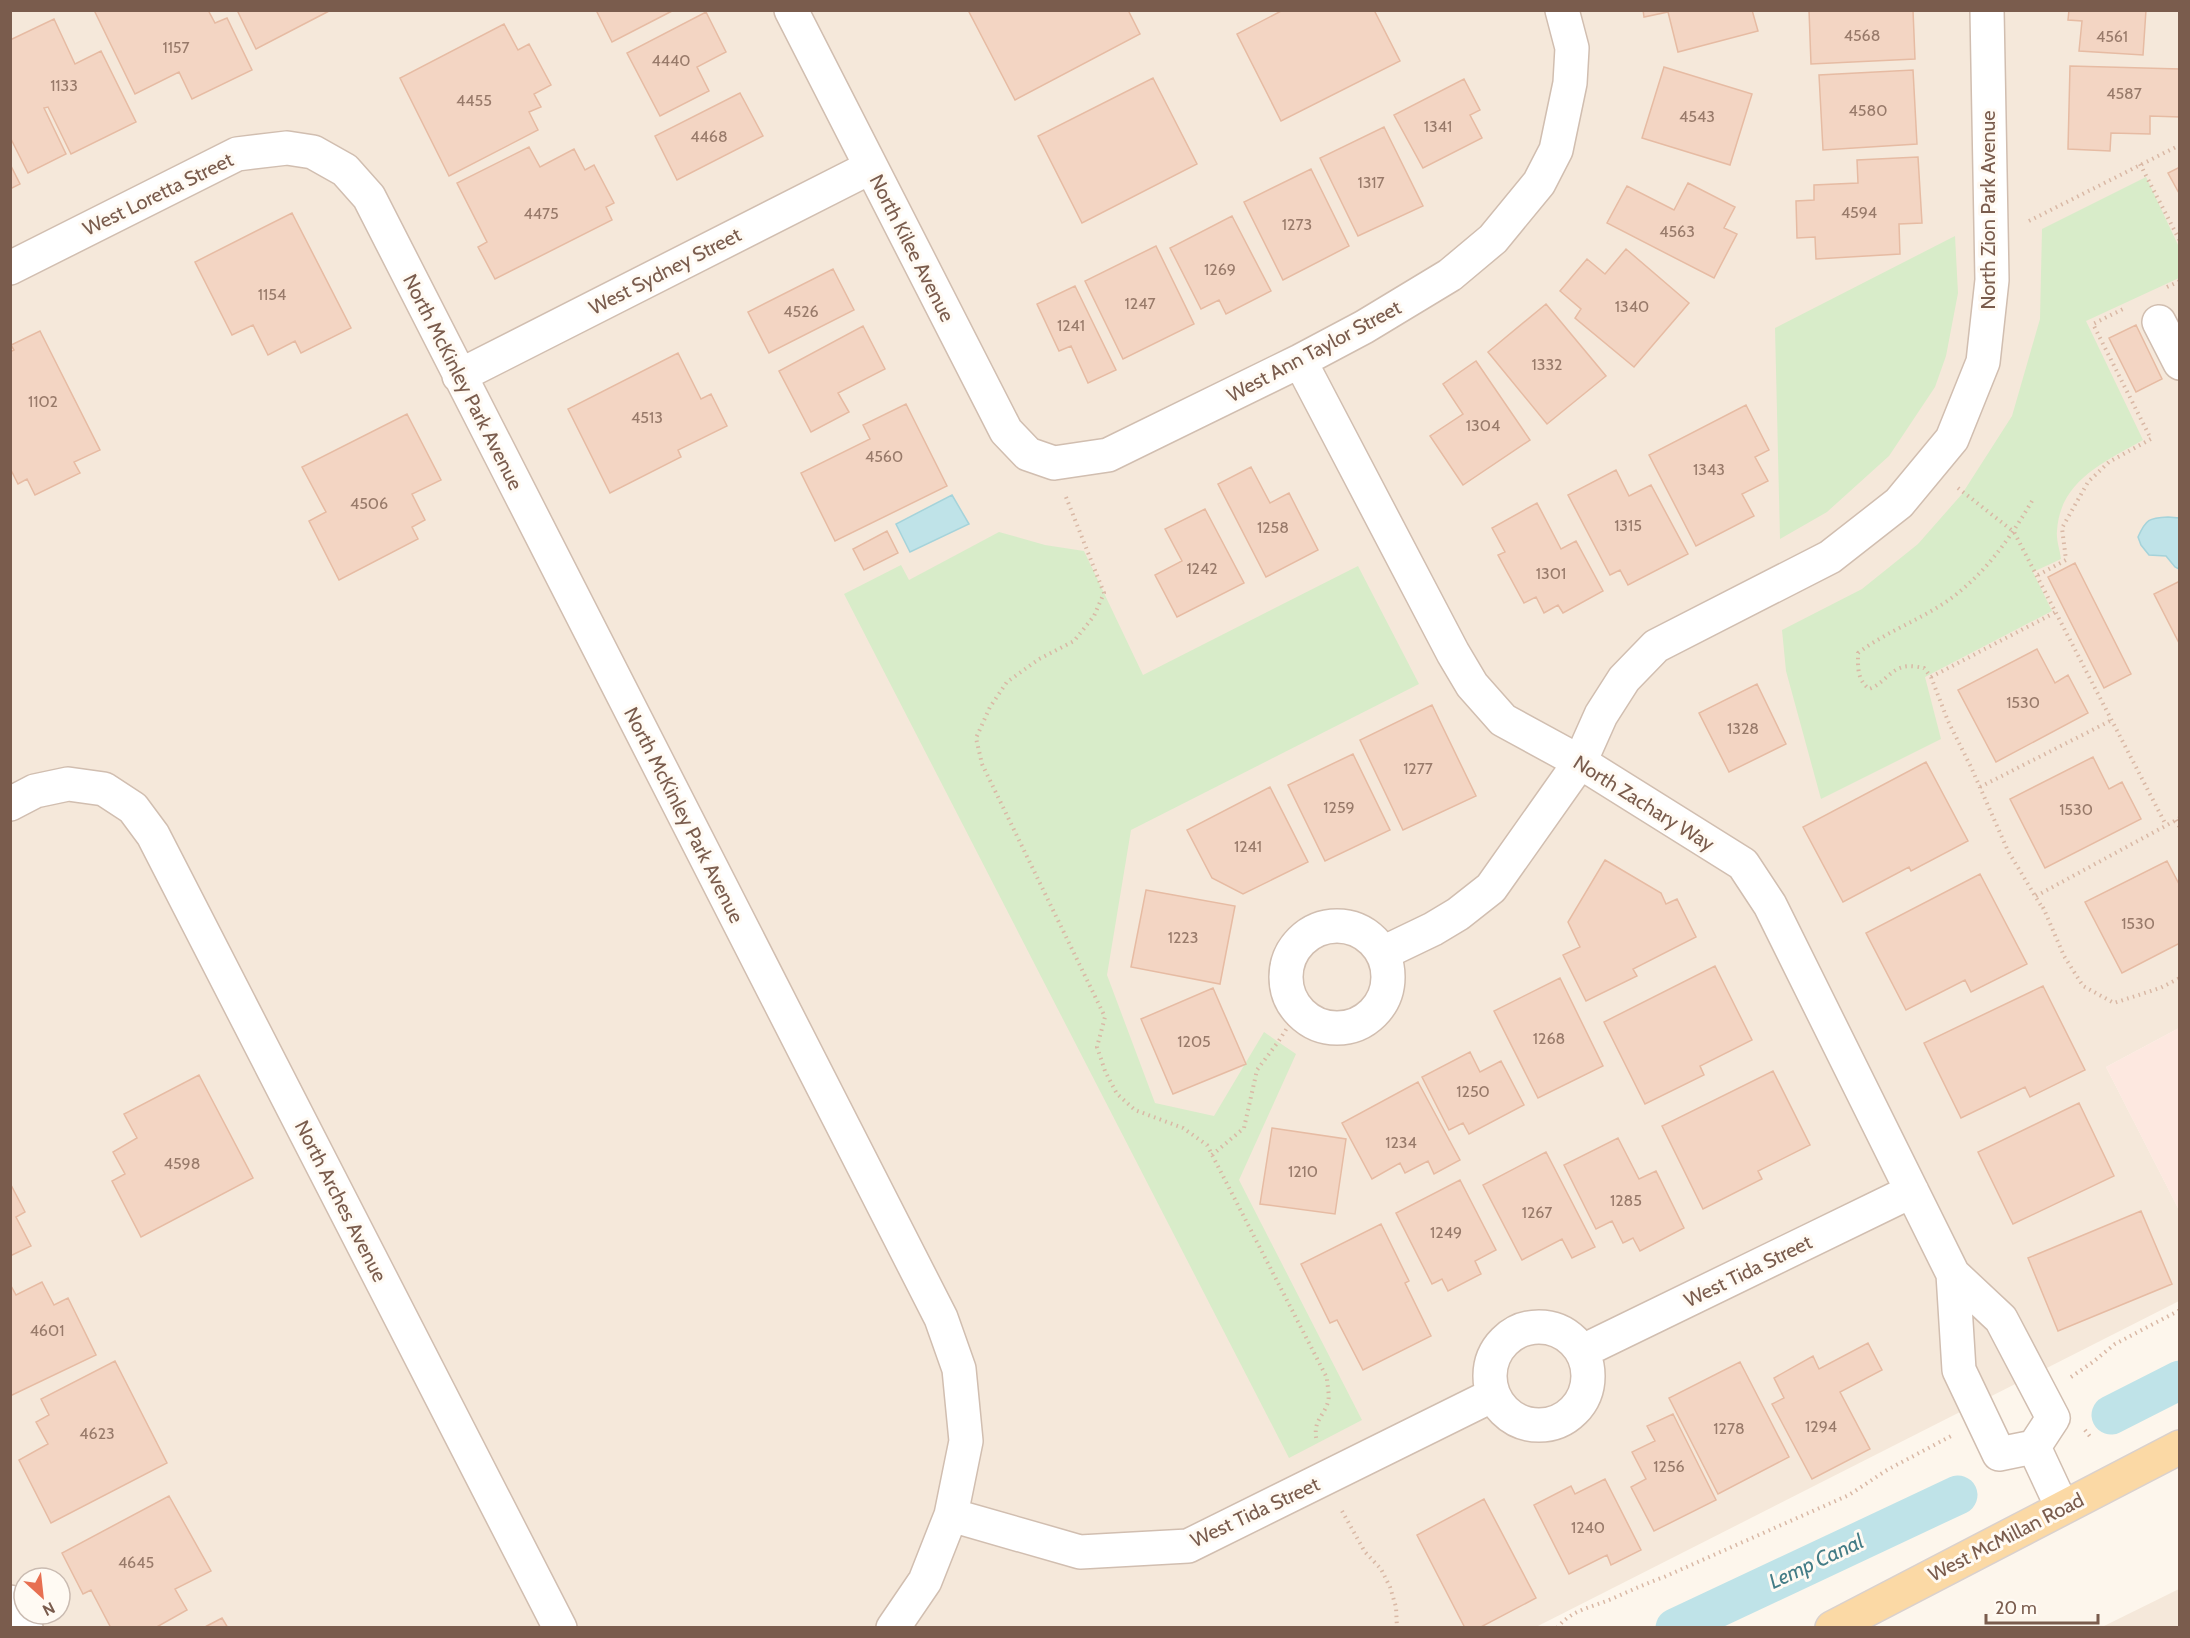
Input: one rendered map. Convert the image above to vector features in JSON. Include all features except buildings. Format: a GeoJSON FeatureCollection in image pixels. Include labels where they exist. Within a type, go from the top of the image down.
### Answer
{"type":"FeatureCollection","features":[{"type":"Feature","properties":{"kind":"main road","name":"West McMillan Road"},"geometry":{"type":"LineString","coordinates":[[1832,1628],[2180,1447]]}},
{"type":"Feature","properties":{"kind":"street","name":"North Kilee Avenue"},"geometry":{"type":"LineString","coordinates":[[791,10],[1006,431],[1028,454],[1054,463]]}},
{"type":"Feature","properties":{"kind":"street","name":"West Ann Taylor Street"},"geometry":{"type":"LineString","coordinates":[[1054,463],[1108,455],[1300,361],[1373,322],[1450,275],[1493,238],[1539,183],[1556,150],[1570,82],[1572,48],[1562,10]]}},
{"type":"Feature","properties":{"kind":"street","name":"North Zion Park Avenue"},"geometry":{"type":"LineString","coordinates":[[1383,953],[1458,914],[1491,888],[1580,762],[1601,715],[1624,679],[1656,646],[1830,557],[1899,503],[1953,439],[1983,362],[1992,280],[1987,10]]}},
{"type":"Feature","properties":{"kind":"street","name":"West Loretta Street"},"geometry":{"type":"LineString","coordinates":[[10,268],[237,154],[286,148],[314,152]]}},
{"type":"Feature","properties":{"kind":"street","name":"North McKinley Park Avenue"},"geometry":{"type":"LineString","coordinates":[[314,152],[345,170],[369,197],[941,1318],[959,1369],[966,1441],[951,1515]]}},
{"type":"Feature","properties":{"kind":"street","name":"West Sydney Street"},"geometry":{"type":"LineString","coordinates":[[459,375],[870,167]]}},
{"type":"Feature","properties":{"kind":"street"},"geometry":{"type":"LineString","coordinates":[[2159,322],[2180,363]]}},
{"type":"Feature","properties":{"kind":"street","name":"North Zachary Way"},"geometry":{"type":"LineString","coordinates":[[1300,361],[1472,685],[1503,720],[1580,762],[1743,864],[1770,905],[1953,1274],[2001,1319],[2053,1418],[2034,1447],[1999,1454],[1959,1370],[1953,1274]]}},
{"type":"Feature","properties":{"kind":"street","name":"North Arches Avenue"},"geometry":{"type":"LineString","coordinates":[[10,804],[35,791],[68,784],[104,789],[133,808],[153,835],[560,1628]]}},
{"type":"Feature","properties":{"kind":"street"},"geometry":{"type":"LineString","coordinates":[[1341,926],[1358,930],[1372,939],[1383,953],[1388,969],[1388,986],[1383,1001],[1372,1015],[1359,1024],[1342,1029],[1310,1021],[1298,1011],[1289,996],[1285,979],[1288,962],[1296,946],[1308,934],[1324,927],[1341,926]]}},
{"type":"Feature","properties":{"kind":"street","name":"West Tida Street"},"geometry":{"type":"LineString","coordinates":[[1583,1351],[1912,1191]]}},
{"type":"Feature","properties":{"kind":"street"},"geometry":{"type":"LineString","coordinates":[[1542,1326],[1558,1330],[1572,1338],[1583,1351],[1588,1366],[1589,1383],[1584,1398],[1574,1411],[1561,1421],[1545,1425],[1529,1425],[1514,1419],[1502,1409],[1493,1395],[1490,1378],[1491,1362],[1498,1347],[1510,1335],[1525,1328],[1542,1326]]}},
{"type":"Feature","properties":{"kind":"street","name":"West Tida Street"},"geometry":{"type":"LineString","coordinates":[[951,1515],[1080,1552],[1188,1546],[1493,1395]]}},
{"type":"Feature","properties":{"kind":"street"},"geometry":{"type":"LineString","coordinates":[[2034,1447],[2062,1507]]}},
{"type":"Feature","properties":{"kind":"street"},"geometry":{"type":"LineString","coordinates":[[893,1628],[925,1581],[951,1515]]}},
{"type":"Feature","properties":{"kind":"street"},"geometry":{"type":"LineString","coordinates":[[10,1602],[26,1628]]}},
{"type":"Feature","properties":{"kind":"path"},"geometry":{"type":"LineString","coordinates":[[2030,221],[2180,145]]}},
{"type":"Feature","properties":{"kind":"path"},"geometry":{"type":"LineString","coordinates":[[2140,164],[2180,241]]}},
{"type":"Feature","properties":{"kind":"path"},"geometry":{"type":"LineString","coordinates":[[2160,290],[2180,280]]}},
{"type":"Feature","properties":{"kind":"path"},"geometry":{"type":"LineString","coordinates":[[2038,575],[2066,560],[2062,528],[2088,482],[2109,462],[2151,439],[2093,324],[2132,305]]}},
{"type":"Feature","properties":{"kind":"path"},"geometry":{"type":"LineString","coordinates":[[1054,463],[1104,593],[1094,616],[1074,641],[1039,659],[1007,682],[990,707],[976,738],[982,764],[1105,1017],[1097,1047],[1105,1071],[1117,1094],[1135,1110],[1183,1128],[1207,1145],[1327,1378],[1329,1401],[1320,1415],[1315,1432],[1327,1478],[1365,1552],[1381,1569],[1390,1587],[1396,1607],[1397,1628]]}},
{"type":"Feature","properties":{"kind":"path"},"geometry":{"type":"LineString","coordinates":[[1958,488],[2014,532],[2166,825]]}},
{"type":"Feature","properties":{"kind":"path"},"geometry":{"type":"LineString","coordinates":[[2032,501],[2014,532],[1972,581],[1940,606],[1873,642],[1858,653],[1858,670],[1860,682],[1869,689],[1877,687],[1885,678],[1903,667],[1924,668],[1931,677],[1948,722],[1980,786],[2008,851],[2043,909]]}},
{"type":"Feature","properties":{"kind":"path"},"geometry":{"type":"LineString","coordinates":[[1931,677],[2056,612]]}},
{"type":"Feature","properties":{"kind":"path"},"geometry":{"type":"LineString","coordinates":[[1980,786],[2112,720]]}},
{"type":"Feature","properties":{"kind":"path"},"geometry":{"type":"LineString","coordinates":[[2180,828],[2177,819],[2035,895],[2064,956],[2083,986],[2114,1003],[2160,988],[2180,978]]}},
{"type":"Feature","properties":{"kind":"path"},"geometry":{"type":"LineString","coordinates":[[1212,1155],[1244,1128],[1257,1070],[1298,1011]]}},
{"type":"Feature","properties":{"kind":"path"},"geometry":{"type":"LineString","coordinates":[[2069,1377],[2093,1362],[2115,1344],[2180,1310]]}},
{"type":"Feature","properties":{"kind":"path"},"geometry":{"type":"LineString","coordinates":[[2081,1425],[2092,1439]]}},
{"type":"Feature","properties":{"kind":"path"},"geometry":{"type":"LineString","coordinates":[[1557,1628],[1563,1620],[1593,1604],[1706,1559],[1849,1495],[1887,1470],[1958,1432]]}},
{"type":"Feature","properties":{"kind":"shaded area"},"geometry":{"type":"Polygon","coordinates":[[[11,11],[2179,11],[2179,1028],[2106,1067],[2179,1210],[2179,1301],[1536,1627],[11,1628],[11,11]]]}},
{"type":"Feature","properties":{"kind":"shaded area"},"geometry":{"type":"Polygon","coordinates":[[[2179,1028],[2179,1210],[2106,1067],[2179,1028]]]}},
{"type":"Feature","properties":{"kind":"shaded area"},"geometry":{"type":"Polygon","coordinates":[[[2179,1589],[2179,1627],[2102,1627],[2179,1589]]]}},
{"type":"Feature","properties":{"kind":"green space"},"geometry":{"type":"Polygon","coordinates":[[[2146,177],[2179,247],[2179,278],[2086,321],[2143,440],[2100,465],[2087,475],[2066,498],[2060,513],[2057,531],[2061,559],[2033,572],[2052,611],[1925,677],[1941,739],[1821,799],[1786,671],[1782,630],[1862,589],[1918,544],[1962,494],[2012,416],[2040,319],[2042,229],[2146,177]]]}},
{"type":"Feature","properties":{"kind":"green space"},"geometry":{"type":"Polygon","coordinates":[[[1955,236],[1958,293],[1946,356],[1935,387],[1889,456],[1827,512],[1780,539],[1775,328],[1955,236]]]}},
{"type":"Feature","properties":{"kind":"green space"},"geometry":{"type":"Polygon","coordinates":[[[999,532],[1045,545],[1084,551],[1143,675],[1358,566],[1419,684],[1131,830],[1107,975],[1155,1103],[1214,1116],[1264,1032],[1296,1054],[1239,1180],[1362,1420],[1289,1458],[844,594],[901,565],[909,580],[999,532]]]}},
{"type":"Feature","properties":{"kind":"water"},"geometry":{"type":"Polygon","coordinates":[[[952,495],[969,524],[910,552],[896,524],[952,495]]]}},
{"type":"Feature","properties":{"kind":"water"},"geometry":{"type":"Polygon","coordinates":[[[2168,517],[2179,518],[2179,569],[2166,556],[2149,555],[2138,537],[2143,526],[2149,521],[2168,517]]]}},
{"type":"Feature","properties":{"kind":"waterway","name":"Lemp Canal"},"geometry":{"type":"LineString","coordinates":[[2111,1415],[2180,1380]]}},
{"type":"Feature","properties":{"kind":"waterway","name":"Lemp Canal"},"geometry":{"type":"LineString","coordinates":[[1675,1628],[1958,1495]]}}]}
